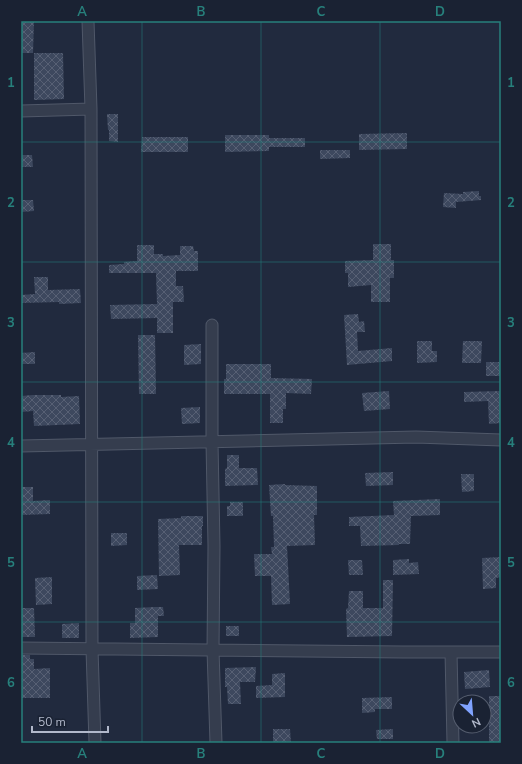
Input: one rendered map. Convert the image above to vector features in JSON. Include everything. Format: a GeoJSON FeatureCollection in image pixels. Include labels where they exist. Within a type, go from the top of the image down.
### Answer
{"type":"FeatureCollection","features":[{"type":"Feature","properties":{"kind":"street"},"geometry":{"type":"LineString","coordinates":[[88,21],[91,109],[92,649],[96,743]]}},
{"type":"Feature","properties":{"kind":"street"},"geometry":{"type":"LineString","coordinates":[[21,111],[91,109]]}},
{"type":"Feature","properties":{"kind":"street"},"geometry":{"type":"LineString","coordinates":[[212,326],[214,546],[213,650],[216,743]]}},
{"type":"Feature","properties":{"kind":"street"},"geometry":{"type":"LineString","coordinates":[[21,446],[416,437],[501,440]]}},
{"type":"Feature","properties":{"kind":"street"},"geometry":{"type":"LineString","coordinates":[[21,648],[501,652]]}},
{"type":"Feature","properties":{"kind":"street"},"geometry":{"type":"LineString","coordinates":[[451,652],[453,743]]}},
{"type":"Feature","properties":{"kind":"building"},"geometry":{"type":"Polygon","coordinates":[[[21,21],[34,21],[33,53],[21,53],[21,21]]]}},
{"type":"Feature","properties":{"kind":"building"},"geometry":{"type":"Polygon","coordinates":[[[34,53],[63,53],[64,99],[34,100],[34,53]]]}},
{"type":"Feature","properties":{"kind":"building"},"geometry":{"type":"Polygon","coordinates":[[[107,114],[118,114],[118,142],[109,141],[107,114]]]}},
{"type":"Feature","properties":{"kind":"building"},"geometry":{"type":"Polygon","coordinates":[[[407,133],[407,149],[359,150],[359,134],[407,133]]]}},
{"type":"Feature","properties":{"kind":"building"},"geometry":{"type":"Polygon","coordinates":[[[225,135],[269,135],[269,138],[305,138],[305,147],[269,147],[269,151],[225,152],[225,135]]]}},
{"type":"Feature","properties":{"kind":"building"},"geometry":{"type":"Polygon","coordinates":[[[142,137],[188,137],[188,152],[141,152],[142,137]]]}},
{"type":"Feature","properties":{"kind":"building"},"geometry":{"type":"Polygon","coordinates":[[[320,150],[350,150],[350,158],[320,159],[320,150]]]}},
{"type":"Feature","properties":{"kind":"building"},"geometry":{"type":"Polygon","coordinates":[[[21,155],[32,155],[33,167],[21,167],[21,155]]]}},
{"type":"Feature","properties":{"kind":"building"},"geometry":{"type":"Polygon","coordinates":[[[479,191],[481,200],[456,202],[456,208],[443,207],[444,193],[463,194],[463,192],[479,191]]]}},
{"type":"Feature","properties":{"kind":"building"},"geometry":{"type":"Polygon","coordinates":[[[21,200],[33,200],[34,211],[21,212],[21,200]]]}},
{"type":"Feature","properties":{"kind":"building"},"geometry":{"type":"Polygon","coordinates":[[[373,244],[391,244],[391,260],[394,260],[394,278],[390,278],[390,302],[371,302],[371,285],[348,287],[348,273],[345,273],[345,261],[373,260],[373,244]]]}},
{"type":"Feature","properties":{"kind":"building"},"geometry":{"type":"Polygon","coordinates":[[[137,245],[154,245],[154,254],[163,254],[163,256],[180,255],[180,246],[193,246],[194,251],[198,251],[198,271],[176,271],[176,286],[183,286],[184,302],[173,302],[173,333],[157,333],[157,318],[111,319],[110,305],[157,304],[156,273],[109,273],[109,265],[137,261],[137,245]]]}},
{"type":"Feature","properties":{"kind":"building"},"geometry":{"type":"Polygon","coordinates":[[[34,277],[48,277],[48,290],[80,289],[81,303],[21,303],[21,295],[35,294],[34,277]]]}},
{"type":"Feature","properties":{"kind":"building"},"geometry":{"type":"Polygon","coordinates":[[[358,314],[359,322],[364,321],[365,332],[357,332],[358,351],[392,348],[392,361],[347,365],[344,315],[358,314]]]}},
{"type":"Feature","properties":{"kind":"building"},"geometry":{"type":"Polygon","coordinates":[[[138,335],[155,335],[156,394],[139,394],[138,335]]]}},
{"type":"Feature","properties":{"kind":"building"},"geometry":{"type":"Polygon","coordinates":[[[417,341],[432,341],[432,351],[437,351],[437,362],[417,363],[417,341]]]}},
{"type":"Feature","properties":{"kind":"building"},"geometry":{"type":"Polygon","coordinates":[[[463,341],[482,341],[481,363],[462,363],[463,341]]]}},
{"type":"Feature","properties":{"kind":"building"},"geometry":{"type":"Polygon","coordinates":[[[201,344],[201,364],[184,365],[184,345],[201,344]]]}},
{"type":"Feature","properties":{"kind":"building"},"geometry":{"type":"Polygon","coordinates":[[[35,352],[35,364],[21,364],[21,353],[35,352]]]}},
{"type":"Feature","properties":{"kind":"building"},"geometry":{"type":"Polygon","coordinates":[[[486,362],[501,362],[501,376],[486,376],[486,362]]]}},
{"type":"Feature","properties":{"kind":"building"},"geometry":{"type":"Polygon","coordinates":[[[226,364],[271,364],[271,378],[312,379],[311,394],[286,393],[286,409],[283,409],[283,423],[270,423],[270,394],[224,394],[226,364]]]}},
{"type":"Feature","properties":{"kind":"building"},"geometry":{"type":"Polygon","coordinates":[[[389,391],[390,409],[364,411],[362,393],[389,391]]]}},
{"type":"Feature","properties":{"kind":"building"},"geometry":{"type":"Polygon","coordinates":[[[501,391],[501,423],[489,424],[488,401],[464,402],[464,392],[501,391]]]}},
{"type":"Feature","properties":{"kind":"building"},"geometry":{"type":"Polygon","coordinates":[[[61,395],[61,397],[79,396],[80,424],[34,426],[33,411],[21,412],[21,396],[61,395]]]}},
{"type":"Feature","properties":{"kind":"building"},"geometry":{"type":"Polygon","coordinates":[[[200,407],[200,423],[182,424],[181,408],[200,407]]]}},
{"type":"Feature","properties":{"kind":"building"},"geometry":{"type":"Polygon","coordinates":[[[227,455],[239,455],[239,468],[257,468],[258,485],[225,486],[227,455]]]}},
{"type":"Feature","properties":{"kind":"building"},"geometry":{"type":"Polygon","coordinates":[[[393,472],[393,485],[366,486],[365,473],[393,472]]]}},
{"type":"Feature","properties":{"kind":"building"},"geometry":{"type":"Polygon","coordinates":[[[461,474],[474,474],[474,491],[462,492],[461,474]]]}},
{"type":"Feature","properties":{"kind":"building"},"geometry":{"type":"Polygon","coordinates":[[[285,484],[317,486],[317,515],[314,515],[315,545],[287,546],[290,604],[272,605],[271,576],[255,576],[254,554],[272,554],[271,547],[274,547],[273,516],[271,516],[269,485],[285,484]]]}},
{"type":"Feature","properties":{"kind":"building"},"geometry":{"type":"Polygon","coordinates":[[[21,487],[33,487],[33,501],[50,500],[50,514],[21,515],[21,487]]]}},
{"type":"Feature","properties":{"kind":"building"},"geometry":{"type":"Polygon","coordinates":[[[440,499],[440,515],[411,516],[410,544],[361,546],[360,526],[349,526],[349,517],[394,515],[393,501],[440,499]]]}},
{"type":"Feature","properties":{"kind":"building"},"geometry":{"type":"Polygon","coordinates":[[[230,502],[243,502],[243,516],[227,516],[227,506],[230,506],[230,502]]]}},
{"type":"Feature","properties":{"kind":"building"},"geometry":{"type":"Polygon","coordinates":[[[181,516],[203,516],[202,545],[179,545],[180,575],[159,576],[158,519],[181,518],[181,516]]]}},
{"type":"Feature","properties":{"kind":"building"},"geometry":{"type":"Polygon","coordinates":[[[111,533],[127,533],[127,545],[111,546],[111,533]]]}},
{"type":"Feature","properties":{"kind":"building"},"geometry":{"type":"Polygon","coordinates":[[[501,557],[501,577],[496,578],[496,588],[483,589],[482,558],[501,557]]]}},
{"type":"Feature","properties":{"kind":"building"},"geometry":{"type":"Polygon","coordinates":[[[409,559],[409,563],[418,562],[419,574],[393,575],[393,560],[409,559]]]}},
{"type":"Feature","properties":{"kind":"building"},"geometry":{"type":"Polygon","coordinates":[[[348,560],[362,560],[363,575],[349,575],[348,560]]]}},
{"type":"Feature","properties":{"kind":"building"},"geometry":{"type":"Polygon","coordinates":[[[157,575],[158,589],[137,590],[137,576],[157,575]]]}},
{"type":"Feature","properties":{"kind":"building"},"geometry":{"type":"Polygon","coordinates":[[[52,577],[52,604],[36,605],[35,578],[52,577]]]}},
{"type":"Feature","properties":{"kind":"building"},"geometry":{"type":"Polygon","coordinates":[[[383,580],[393,580],[392,636],[347,637],[346,609],[348,608],[349,591],[363,591],[363,608],[383,608],[383,580]]]}},
{"type":"Feature","properties":{"kind":"building"},"geometry":{"type":"Polygon","coordinates":[[[163,607],[164,616],[158,616],[158,637],[130,638],[130,623],[135,623],[135,608],[163,607]]]}},
{"type":"Feature","properties":{"kind":"building"},"geometry":{"type":"Polygon","coordinates":[[[21,608],[34,608],[35,637],[22,637],[21,608]]]}},
{"type":"Feature","properties":{"kind":"building"},"geometry":{"type":"Polygon","coordinates":[[[79,623],[79,638],[62,638],[62,624],[79,623]]]}},
{"type":"Feature","properties":{"kind":"building"},"geometry":{"type":"Polygon","coordinates":[[[226,626],[239,626],[239,636],[226,636],[226,626]]]}},
{"type":"Feature","properties":{"kind":"building"},"geometry":{"type":"Polygon","coordinates":[[[21,655],[30,655],[30,659],[34,659],[34,669],[50,668],[50,698],[21,698],[21,655]]]}},
{"type":"Feature","properties":{"kind":"building"},"geometry":{"type":"Polygon","coordinates":[[[256,667],[255,682],[240,682],[241,704],[228,704],[227,687],[225,687],[225,668],[256,667]]]}},
{"type":"Feature","properties":{"kind":"building"},"geometry":{"type":"Polygon","coordinates":[[[489,670],[490,687],[465,689],[464,672],[489,670]]]}},
{"type":"Feature","properties":{"kind":"building"},"geometry":{"type":"Polygon","coordinates":[[[285,673],[285,697],[256,698],[256,686],[272,685],[272,674],[285,673]]]}},
{"type":"Feature","properties":{"kind":"building"},"geometry":{"type":"Polygon","coordinates":[[[492,696],[501,696],[501,743],[489,743],[489,734],[492,734],[492,696]]]}},
{"type":"Feature","properties":{"kind":"building"},"geometry":{"type":"Polygon","coordinates":[[[392,697],[392,709],[375,709],[375,712],[362,713],[362,698],[392,697]]]}},
{"type":"Feature","properties":{"kind":"building"},"geometry":{"type":"Polygon","coordinates":[[[273,729],[290,729],[291,743],[273,743],[273,729]]]}},
{"type":"Feature","properties":{"kind":"building"},"geometry":{"type":"Polygon","coordinates":[[[393,729],[393,739],[377,739],[376,730],[393,729]]]}}]}
